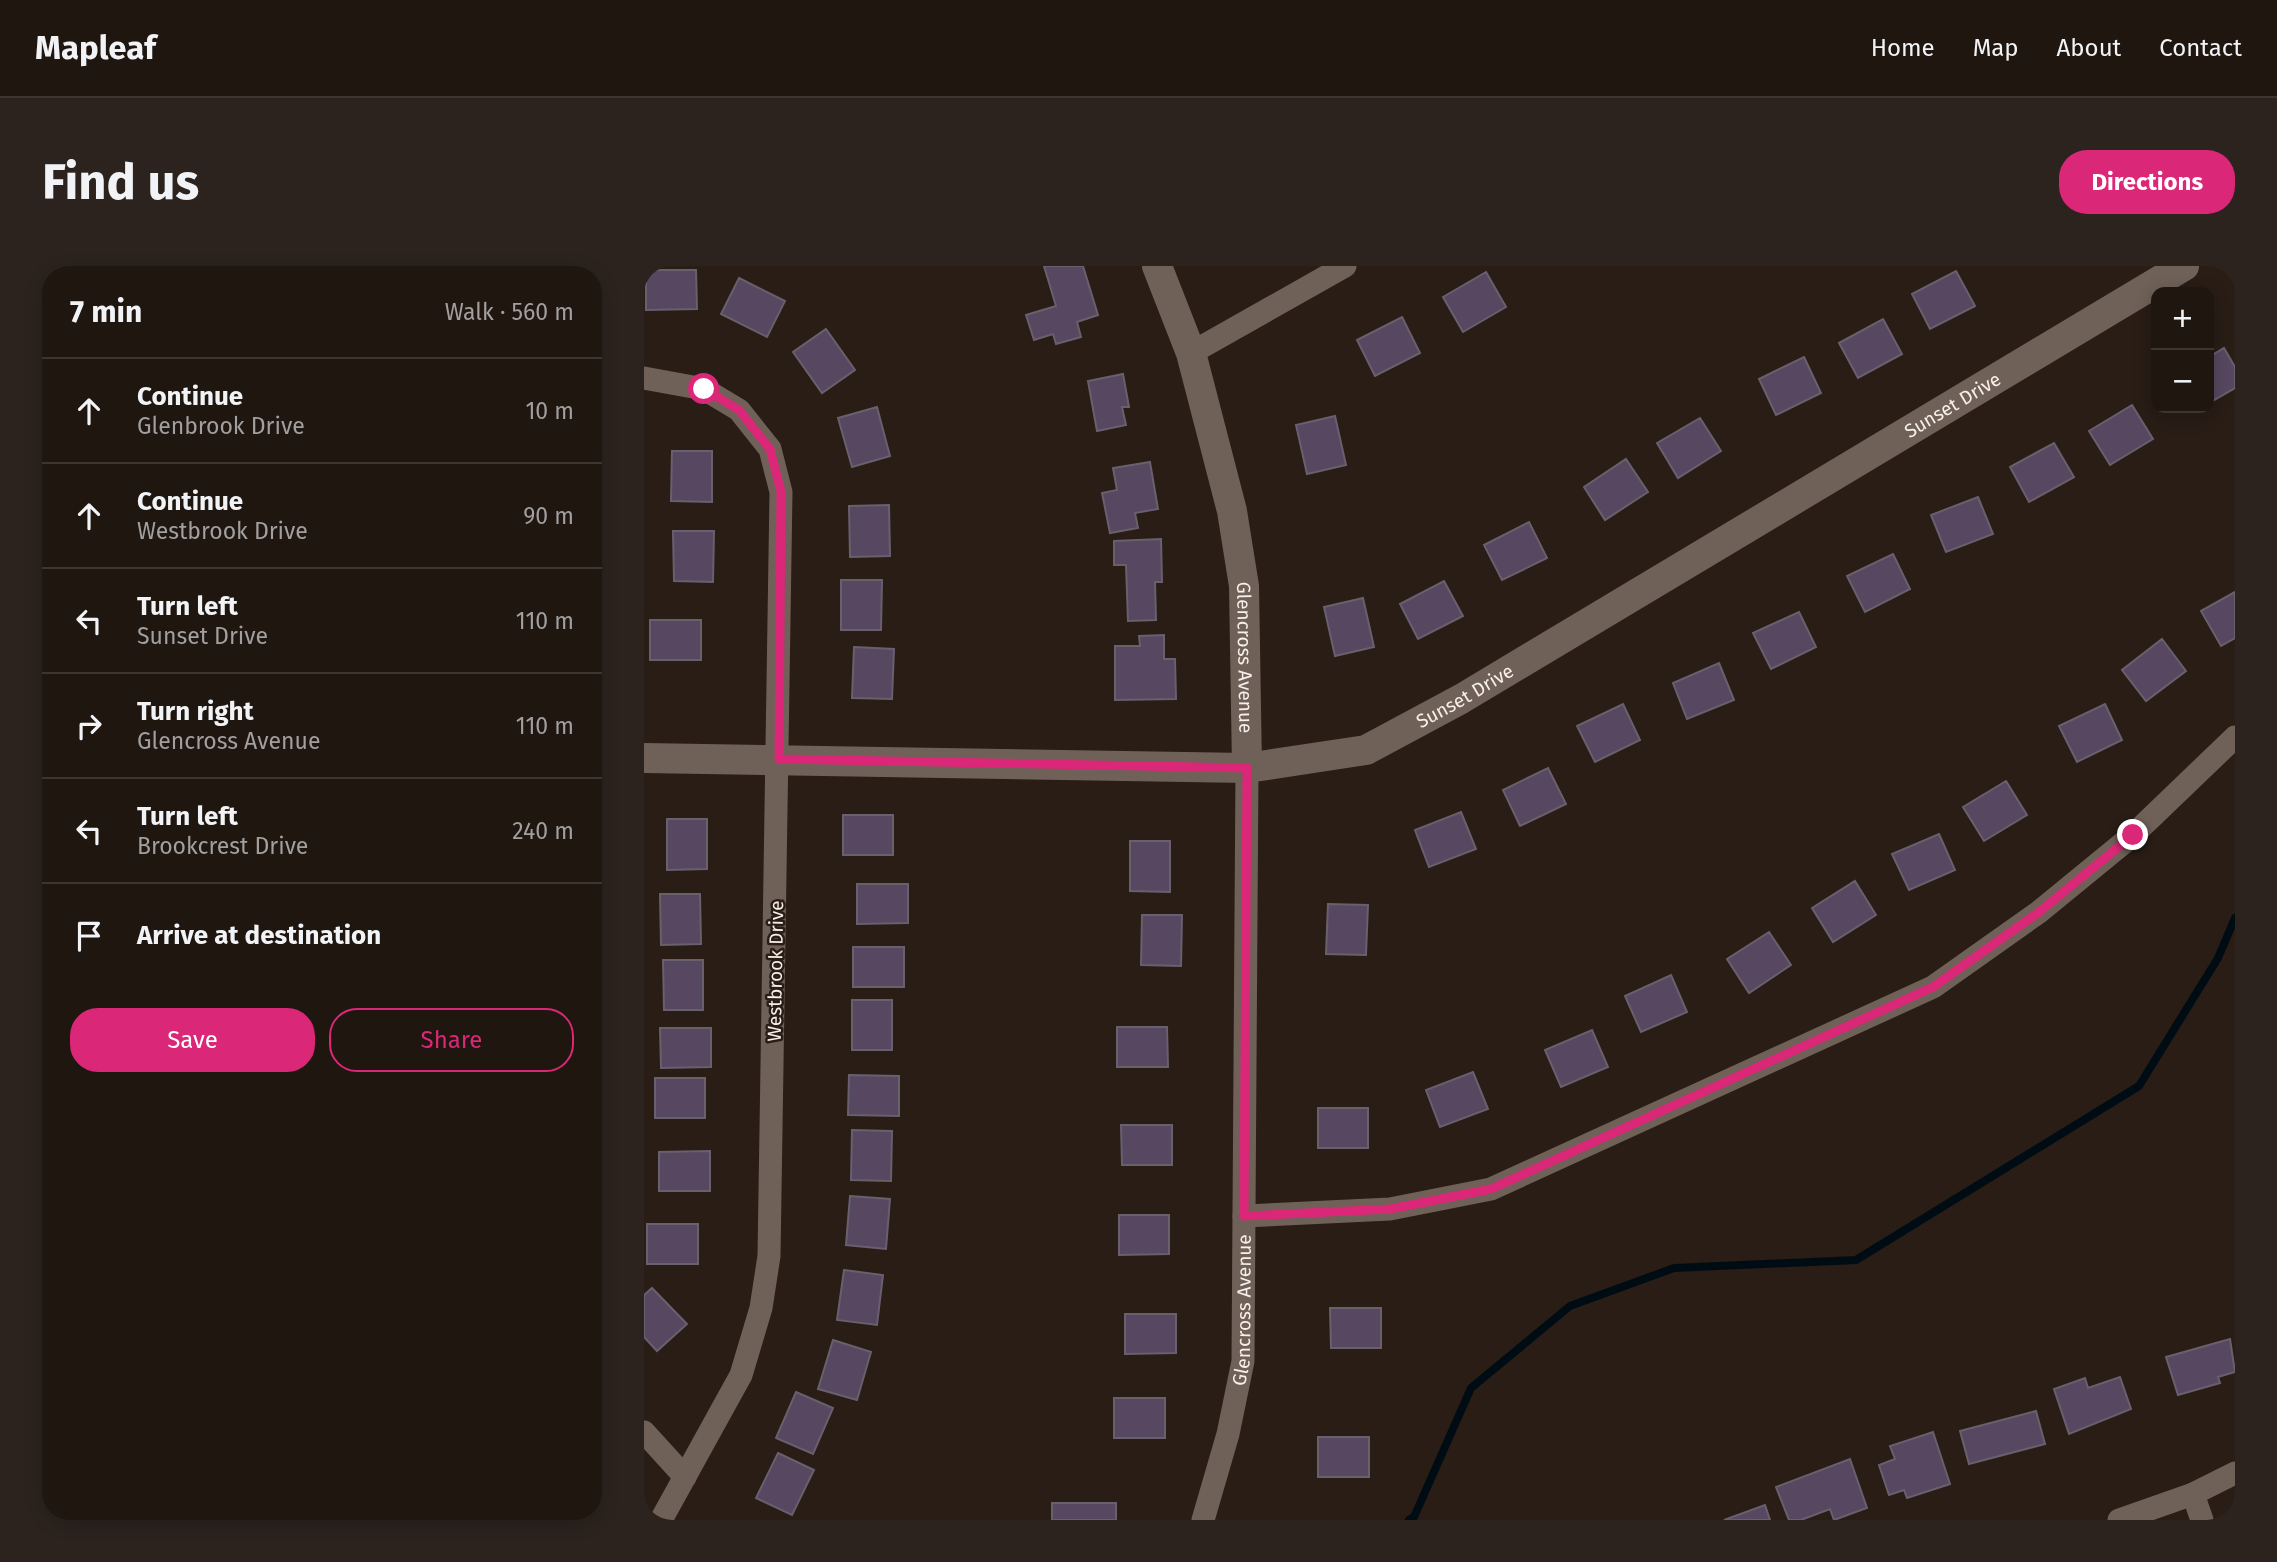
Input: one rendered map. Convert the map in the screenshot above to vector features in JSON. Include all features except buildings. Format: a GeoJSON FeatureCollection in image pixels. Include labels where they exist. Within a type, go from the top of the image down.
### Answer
{"type":"FeatureCollection","features":[{"type":"Feature","properties":{"kind":"street","name":"Glencross Avenue"},"geometry":{"type":"LineString","coordinates":[[1157,266],[1191,353],[1232,511],[1244,586],[1247,768],[1242,1361],[1228,1434],[1203,1520]]}},
{"type":"Feature","properties":{"kind":"street"},"geometry":{"type":"LineString","coordinates":[[1191,353],[1345,266]]}},
{"type":"Feature","properties":{"kind":"street","name":"Sunset Drive"},"geometry":{"type":"LineString","coordinates":[[644,758],[1247,768],[1366,750],[1461,699],[2184,266]]}},
{"type":"Feature","properties":{"kind":"street","name":"Westbrook Drive"},"geometry":{"type":"LineString","coordinates":[[644,378],[704,389],[739,410],[770,449],[781,492],[779,759],[769,1256],[761,1308],[741,1375],[661,1520]]}},
{"type":"Feature","properties":{"kind":"street"},"geometry":{"type":"LineString","coordinates":[[1244,1216],[1390,1209],[1491,1189],[1933,987],[2039,912],[2133,835],[2235,737]]}},
{"type":"Feature","properties":{"kind":"street"},"geometry":{"type":"LineString","coordinates":[[644,1432],[685,1477]]}},
{"type":"Feature","properties":{"kind":"street"},"geometry":{"type":"LineString","coordinates":[[2119,1520],[2193,1494],[2235,1473]]}},
{"type":"Feature","properties":{"kind":"street"},"geometry":{"type":"LineString","coordinates":[[2193,1494],[2202,1520]]}},
{"type":"Feature","properties":{"kind":"waterway"},"geometry":{"type":"LineString","coordinates":[[1409,1520],[1414,1517],[1471,1388],[1570,1306],[1674,1268],[1856,1260],[2139,1086],[2218,958],[2235,918]]}},
{"type":"Feature","properties":{"kind":"route"},"geometry":{"type":"LineString","coordinates":[[704,389],[739,410],[770,449],[781,492],[779,759],[1247,768],[1244,1216],[1390,1209],[1491,1189],[1933,987],[2039,912],[2133,835]]}}]}
